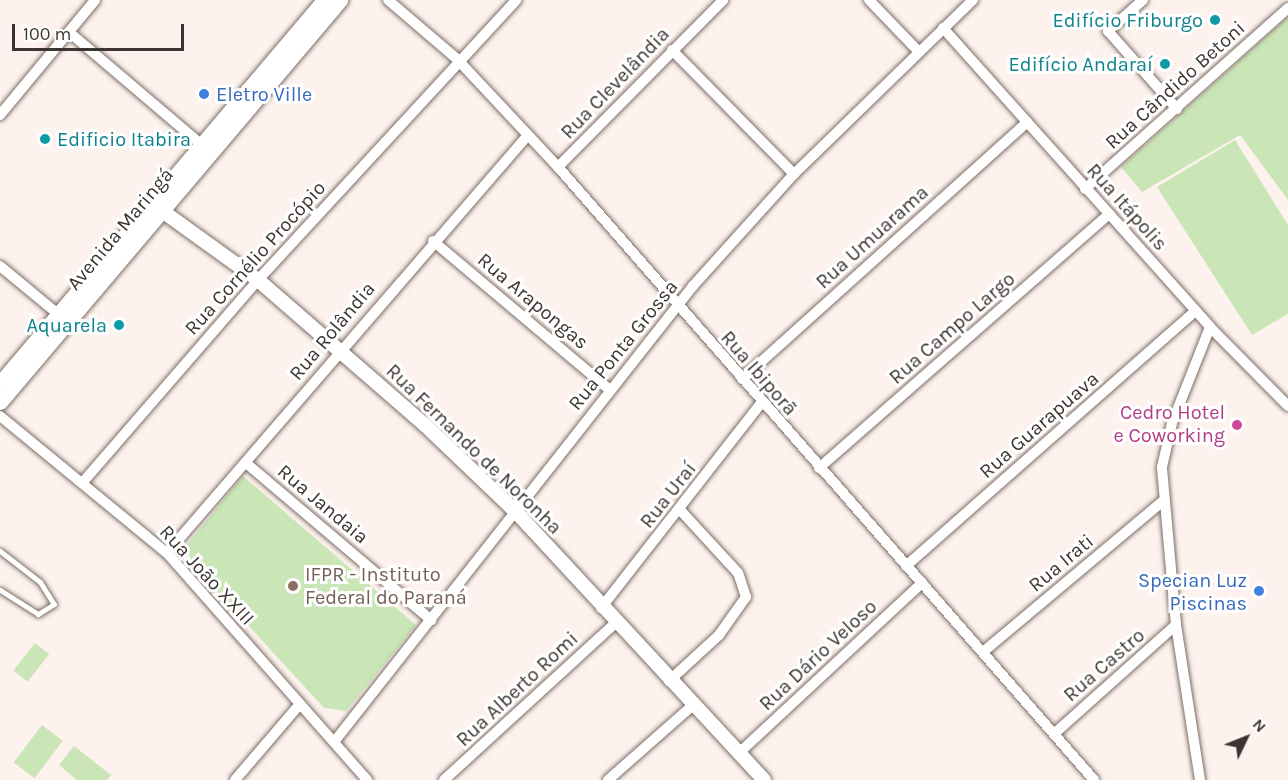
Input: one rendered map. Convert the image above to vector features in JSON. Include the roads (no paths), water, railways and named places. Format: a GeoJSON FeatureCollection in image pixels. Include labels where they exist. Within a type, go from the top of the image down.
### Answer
{"type":"FeatureCollection","features":[{"type":"Feature","properties":{"kind":"main road","name":"Avenida Maringá"},"geometry":{"type":"LineString","coordinates":[[0,402],[158,207],[202,145],[324,0]]}},
{"type":"Feature","properties":{"kind":"main road","name":"Avenida Maringá"},"geometry":{"type":"LineString","coordinates":[[0,383],[58,314],[158,207],[340,0]]}},
{"type":"Feature","properties":{"kind":"street"},"geometry":{"type":"LineString","coordinates":[[0,113],[95,0]]}},
{"type":"Feature","properties":{"kind":"street","name":"Rua Ibiporã"},"geometry":{"type":"LineString","coordinates":[[388,0],[457,59],[558,167],[676,306],[1094,780]]}},
{"type":"Feature","properties":{"kind":"street","name":"Rua Cornélio Procópio"},"geometry":{"type":"LineString","coordinates":[[83,482],[258,280],[457,59],[516,0]]}},
{"type":"Feature","properties":{"kind":"street","name":"Rua Clevelândia"},"geometry":{"type":"LineString","coordinates":[[558,167],[723,0]]}},
{"type":"Feature","properties":{"kind":"street"},"geometry":{"type":"LineString","coordinates":[[869,0],[918,51]]}},
{"type":"Feature","properties":{"kind":"street","name":"Rua Ponta Grossa"},"geometry":{"type":"LineString","coordinates":[[334,742],[676,306],[794,174],[973,0]]}},
{"type":"Feature","properties":{"kind":"street"},"geometry":{"type":"LineString","coordinates":[[1143,0],[1108,31],[1177,109]]}},
{"type":"Feature","properties":{"kind":"street","name":"Rua Cândido Betoni"},"geometry":{"type":"LineString","coordinates":[[1085,189],[1288,8]]}},
{"type":"Feature","properties":{"kind":"street","name":"Rua Itápolis"},"geometry":{"type":"LineString","coordinates":[[943,28],[1195,311],[1288,406]]}},
{"type":"Feature","properties":{"kind":"street"},"geometry":{"type":"LineString","coordinates":[[69,32],[202,145]]}},
{"type":"Feature","properties":{"kind":"street"},"geometry":{"type":"LineString","coordinates":[[672,50],[794,174]]}},
{"type":"Feature","properties":{"kind":"street","name":"Rua Umuarama"},"geometry":{"type":"LineString","coordinates":[[742,379],[1027,122]]}},
{"type":"Feature","properties":{"kind":"street","name":"Rua Rolândia"},"geometry":{"type":"LineString","coordinates":[[167,553],[246,463],[340,348],[528,135]]}},
{"type":"Feature","properties":{"kind":"street","name":"Rua Fernando de Noronha"},"geometry":{"type":"LineString","coordinates":[[158,207],[258,280],[340,348],[516,512],[614,624],[764,780]]}},
{"type":"Feature","properties":{"kind":"street","name":"Rua Campo Largo"},"geometry":{"type":"LineString","coordinates":[[819,468],[1109,214]]}},
{"type":"Feature","properties":{"kind":"street","name":"Rua Arapongas"},"geometry":{"type":"LineString","coordinates":[[433,241],[609,389]]}},
{"type":"Feature","properties":{"kind":"street"},"geometry":{"type":"LineString","coordinates":[[0,266],[58,314]]}},
{"type":"Feature","properties":{"kind":"street","name":"Rua Guarapuava"},"geometry":{"type":"LineString","coordinates":[[906,566],[1195,311]]}},
{"type":"Feature","properties":{"kind":"street"},"geometry":{"type":"LineString","coordinates":[[1200,780],[1176,625],[1162,502],[1172,423],[1210,327]]}},
{"type":"Feature","properties":{"kind":"street","name":"Rua Uraí"},"geometry":{"type":"LineString","coordinates":[[601,608],[680,510],[762,402]]}},
{"type":"Feature","properties":{"kind":"street","name":"Rua João XXIII"},"geometry":{"type":"LineString","coordinates":[[0,416],[167,553],[367,780]]}},
{"type":"Feature","properties":{"kind":"street","name":"Rua Jandaia"},"geometry":{"type":"LineString","coordinates":[[246,463],[431,620]]}},
{"type":"Feature","properties":{"kind":"street","name":"Rua Irati"},"geometry":{"type":"LineString","coordinates":[[983,652],[1162,502]]}},
{"type":"Feature","properties":{"kind":"street"},"geometry":{"type":"LineString","coordinates":[[669,681],[727,626],[746,597],[738,573],[680,510]]}},
{"type":"Feature","properties":{"kind":"street","name":"Rua Dário Veloso"},"geometry":{"type":"LineString","coordinates":[[739,753],[922,583]]}},
{"type":"Feature","properties":{"kind":"street","name":"Rua Alberto Romi"},"geometry":{"type":"LineString","coordinates":[[444,780],[614,624]]}},
{"type":"Feature","properties":{"kind":"street","name":"Rua Castro"},"geometry":{"type":"LineString","coordinates":[[1054,733],[1176,625]]}},
{"type":"Feature","properties":{"kind":"street"},"geometry":{"type":"LineString","coordinates":[[235,780],[300,704]]}},
{"type":"Feature","properties":{"kind":"street"},"geometry":{"type":"LineString","coordinates":[[608,780],[693,705]]}},
{"type":"Feature","properties":{"kind":"lane"},"geometry":{"type":"LineString","coordinates":[[0,551],[40,582],[54,604],[38,614],[0,590]]}},
{"type":"Feature","properties":{"kind":"place","name":"Edifício Friburgo"},"geometry":{"type":"Point","coordinates":[1215,20]}},
{"type":"Feature","properties":{"kind":"place","name":"Edifício Andaraí"},"geometry":{"type":"Point","coordinates":[1165,64]}},
{"type":"Feature","properties":{"kind":"place","name":"Eletro Ville"},"geometry":{"type":"Point","coordinates":[204,94]}},
{"type":"Feature","properties":{"kind":"place","name":"Edificio Itabira"},"geometry":{"type":"Point","coordinates":[45,139]}},
{"type":"Feature","properties":{"kind":"place","name":"Aquarela"},"geometry":{"type":"Point","coordinates":[119,325]}},
{"type":"Feature","properties":{"kind":"place","name":"Cedro Hotel e Coworking"},"geometry":{"type":"Point","coordinates":[1237,425]}},
{"type":"Feature","properties":{"kind":"place","name":"IFPR - Instituto Federal do Paraná"},"geometry":{"type":"Point","coordinates":[293,586]}},
{"type":"Feature","properties":{"kind":"place","name":"Specian Luz Piscinas"},"geometry":{"type":"Point","coordinates":[1259,591]}}]}
